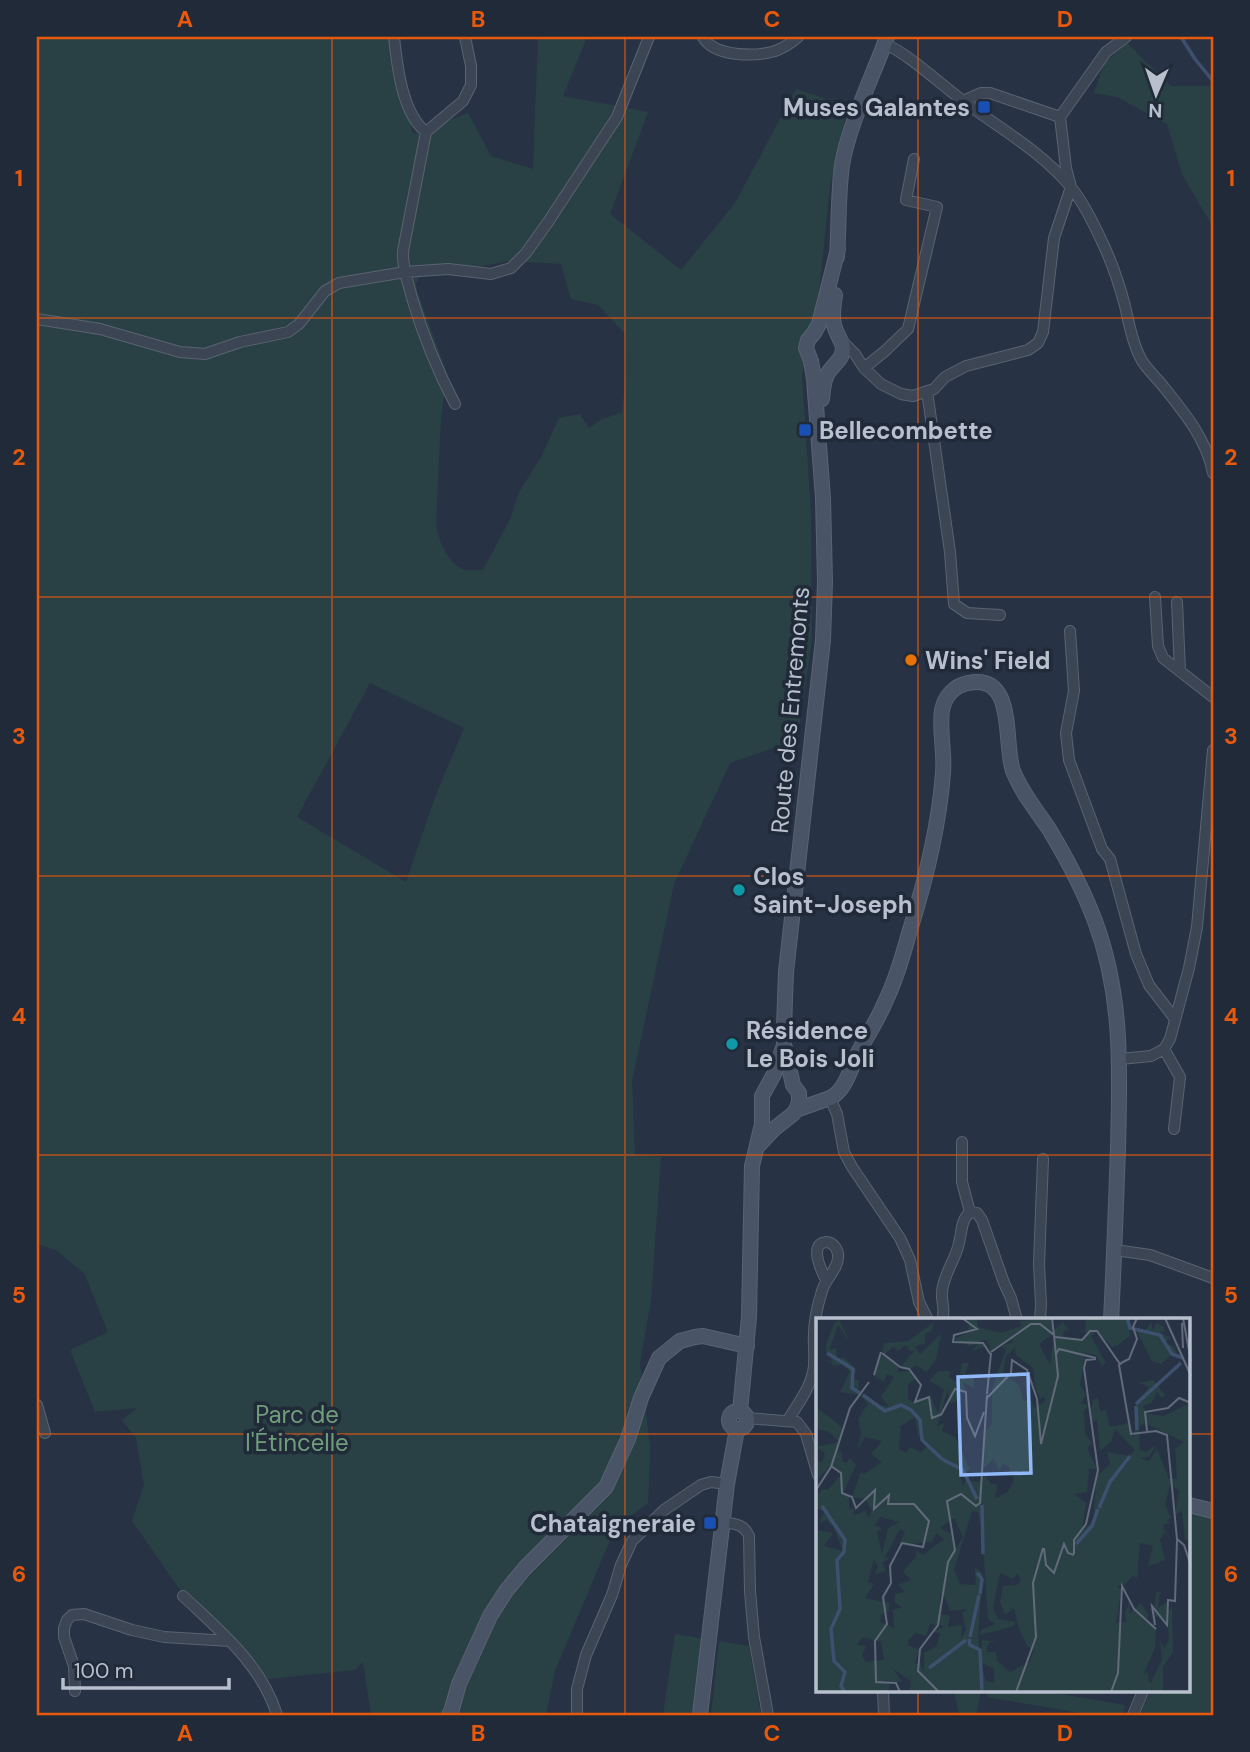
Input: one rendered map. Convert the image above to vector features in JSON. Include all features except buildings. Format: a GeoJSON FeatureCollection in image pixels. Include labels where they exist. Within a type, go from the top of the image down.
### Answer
{"type":"FeatureCollection","features":[{"type":"Feature","properties":{"kind":"main road","name":"Route des Entremonts"},"geometry":{"type":"LineString","coordinates":[[818,421],[825,379],[842,353],[843,346],[832,317],[842,163],[850,134],[886,40]]}},
{"type":"Feature","properties":{"kind":"main road","name":"Route des Entremonts"},"geometry":{"type":"LineString","coordinates":[[792,1113],[799,1097],[784,1044],[786,972],[823,640],[825,582],[818,421],[813,372],[806,348],[823,309],[838,249]]}},
{"type":"Feature","properties":{"kind":"main road"},"geometry":{"type":"LineString","coordinates":[[814,333],[823,330],[833,332],[839,337]]}},
{"type":"Feature","properties":{"kind":"main road"},"geometry":{"type":"LineString","coordinates":[[811,361],[824,367],[835,363]]}},
{"type":"Feature","properties":{"kind":"main road"},"geometry":{"type":"LineString","coordinates":[[763,1105],[770,1115],[782,1118],[835,1096],[843,1086],[886,1001],[900,965],[922,891],[936,831],[944,771],[942,709],[951,691],[961,685],[986,683],[997,690],[1003,700],[1012,768],[1022,790],[1065,855],[1083,891],[1107,961],[1120,1059],[1111,1318]]}},
{"type":"Feature","properties":{"kind":"main road","name":"Route des Entremonts"},"geometry":{"type":"LineString","coordinates":[[700,1715],[727,1484],[741,1419],[747,1346],[752,1166],[762,1124],[763,1091],[769,1083],[784,1044]]}},
{"type":"Feature","properties":{"kind":"main road"},"geometry":{"type":"LineString","coordinates":[[769,1083],[784,1080],[817,1097],[830,1098]]}},
{"type":"Feature","properties":{"kind":"main road"},"geometry":{"type":"LineString","coordinates":[[757,1147],[792,1113]]}},
{"type":"Feature","properties":{"kind":"main road"},"geometry":{"type":"LineString","coordinates":[[449,1715],[459,1684],[506,1591],[525,1568],[606,1487],[659,1359],[680,1341],[695,1337],[703,1336],[747,1346]]}},
{"type":"Feature","properties":{"kind":"main road"},"geometry":{"type":"LineString","coordinates":[[1190,1505],[1213,1511]]}},
{"type":"Feature","properties":{"kind":"street"},"geometry":{"type":"LineString","coordinates":[[394,37],[407,105],[426,132]]}},
{"type":"Feature","properties":{"kind":"street"},"geometry":{"type":"LineString","coordinates":[[455,404],[421,327],[402,264],[426,132],[463,101],[471,85],[471,66],[465,37]]}},
{"type":"Feature","properties":{"kind":"street"},"geometry":{"type":"LineString","coordinates":[[37,319],[100,329],[180,352],[205,354],[240,342],[288,332],[299,324],[332,286],[353,280],[448,269],[491,274],[511,268],[526,253],[548,222],[617,117],[649,37]]}},
{"type":"Feature","properties":{"kind":"street"},"geometry":{"type":"LineString","coordinates":[[704,37],[706,43],[717,49],[751,54],[776,50],[798,37]]}},
{"type":"Feature","properties":{"kind":"street"},"geometry":{"type":"LineString","coordinates":[[839,337],[881,384],[901,394],[913,396],[934,389],[945,377],[967,366],[1028,350],[1038,343],[1043,332],[1054,238],[1071,187],[1060,117],[1106,52],[1126,37]]}},
{"type":"Feature","properties":{"kind":"street"},"geometry":{"type":"LineString","coordinates":[[886,40],[963,101],[1040,156],[1071,187],[1105,248],[1141,359],[1197,431],[1213,473]]}},
{"type":"Feature","properties":{"kind":"street"},"geometry":{"type":"LineString","coordinates":[[963,101],[981,93],[990,93],[1060,117]]}},
{"type":"Feature","properties":{"kind":"street"},"geometry":{"type":"LineString","coordinates":[[864,368],[908,329],[937,207],[906,200],[914,159]]}},
{"type":"Feature","properties":{"kind":"street"},"geometry":{"type":"LineString","coordinates":[[835,363],[849,362],[864,368]]}},
{"type":"Feature","properties":{"kind":"street"},"geometry":{"type":"LineString","coordinates":[[927,391],[950,552],[954,604],[967,613],[1000,615]]}},
{"type":"Feature","properties":{"kind":"street"},"geometry":{"type":"LineString","coordinates":[[1154,597],[1158,646],[1163,658],[1213,697]]}},
{"type":"Feature","properties":{"kind":"street"},"geometry":{"type":"LineString","coordinates":[[1177,602],[1180,671]]}},
{"type":"Feature","properties":{"kind":"street"},"geometry":{"type":"LineString","coordinates":[[1070,631],[1074,691],[1066,733],[1069,760],[1102,849],[1110,859],[1136,954],[1149,985],[1175,1020]]}},
{"type":"Feature","properties":{"kind":"street"},"geometry":{"type":"LineString","coordinates":[[1120,1059],[1150,1056],[1164,1049],[1170,1039],[1197,927],[1213,750]]}},
{"type":"Feature","properties":{"kind":"street"},"geometry":{"type":"LineString","coordinates":[[1164,1049],[1180,1077],[1174,1129]]}},
{"type":"Feature","properties":{"kind":"street"},"geometry":{"type":"LineString","coordinates":[[830,1098],[837,1114],[845,1152],[852,1167],[900,1238],[911,1260],[919,1302],[927,1318]]}},
{"type":"Feature","properties":{"kind":"street"},"geometry":{"type":"LineString","coordinates":[[962,1142],[962,1182],[970,1212]]}},
{"type":"Feature","properties":{"kind":"street"},"geometry":{"type":"LineString","coordinates":[[1040,1318],[1039,1264],[1043,1159]]}},
{"type":"Feature","properties":{"kind":"street"},"geometry":{"type":"LineString","coordinates":[[943,1318],[944,1284],[959,1245],[964,1216],[970,1212],[977,1213],[982,1220],[1016,1318]]}},
{"type":"Feature","properties":{"kind":"street"},"geometry":{"type":"LineString","coordinates":[[1115,1251],[1150,1255],[1213,1278]]}},
{"type":"Feature","properties":{"kind":"street"},"geometry":{"type":"LineString","coordinates":[[817,1318],[826,1280]]}},
{"type":"Feature","properties":{"kind":"street"},"geometry":{"type":"LineString","coordinates":[[788,1420],[813,1375],[816,1321]]}},
{"type":"Feature","properties":{"kind":"street"},"geometry":{"type":"LineString","coordinates":[[37,1405],[45,1433]]}},
{"type":"Feature","properties":{"kind":"street"},"geometry":{"type":"LineString","coordinates":[[741,1419],[797,1422],[806,1434],[816,1468]]}},
{"type":"Feature","properties":{"kind":"street"},"geometry":{"type":"LineString","coordinates":[[577,1715],[577,1689],[586,1655],[632,1541],[664,1510],[701,1485],[711,1482],[727,1484]]}},
{"type":"Feature","properties":{"kind":"street"},"geometry":{"type":"LineString","coordinates":[[723,1522],[740,1525],[750,1536],[750,1591],[754,1637],[768,1715]]}},
{"type":"Feature","properties":{"kind":"street"},"geometry":{"type":"LineString","coordinates":[[183,1596],[230,1641],[257,1672],[277,1715]]}},
{"type":"Feature","properties":{"kind":"street"},"geometry":{"type":"LineString","coordinates":[[75,1691],[74,1666],[64,1637],[64,1628],[72,1615],[84,1614],[132,1630],[164,1637],[230,1641]]}},
{"type":"Feature","properties":{"kind":"street"},"geometry":{"type":"LineString","coordinates":[[883,1692],[884,1715]]}},
{"type":"Feature","properties":{"kind":"street"},"geometry":{"type":"LineString","coordinates":[[1133,1715],[1143,1692]]}},
{"type":"Feature","properties":{"kind":"green space","name":"Parc de l'Étincelle"},"geometry":{"type":"Polygon","coordinates":[[[37,37],[390,37],[413,134],[468,113],[491,156],[533,169],[538,37],[587,37],[563,96],[648,112],[610,214],[681,270],[735,203],[796,89],[848,106],[830,186],[820,284],[802,375],[811,512],[812,639],[796,750],[776,747],[730,763],[674,884],[632,1081],[635,1154],[661,1157],[651,1300],[640,1363],[650,1447],[648,1503],[615,1528],[555,1671],[546,1715],[371,1715],[363,1662],[355,1670],[268,1679],[178,1587],[132,1521],[144,1485],[136,1438],[122,1420],[137,1408],[95,1412],[70,1350],[108,1332],[84,1273],[56,1250],[37,1244],[37,37]],[[510,261],[455,271],[421,273],[416,284],[447,374],[441,418],[437,530],[449,557],[459,567],[467,570],[483,570],[510,519],[519,492],[541,457],[559,418],[580,414],[589,428],[600,420],[622,412],[626,335],[598,305],[571,299],[561,264],[510,261]],[[370,683],[297,817],[406,882],[435,797],[464,728],[370,683]]]}},
{"type":"Feature","properties":{"kind":"green space"},"geometry":{"type":"Polygon","coordinates":[[[1127,43],[1171,86],[1213,86],[1213,227],[1182,174],[1167,124],[1117,97],[1094,93],[1104,64],[1127,43]]]}},
{"type":"Feature","properties":{"kind":"green space"},"geometry":{"type":"Polygon","coordinates":[[[1190,1509],[1213,1515],[1211,1715],[1140,1715],[1150,1692],[1190,1692],[1190,1509]]]}},
{"type":"Feature","properties":{"kind":"green space"},"geometry":{"type":"Polygon","coordinates":[[[675,1634],[704,1639],[694,1715],[663,1715],[675,1634]]]}},
{"type":"Feature","properties":{"kind":"green space"},"geometry":{"type":"Polygon","coordinates":[[[719,1641],[749,1646],[761,1715],[711,1715],[719,1641]]]}},
{"type":"Feature","properties":{"kind":"green space"},"geometry":{"type":"Polygon","coordinates":[[[954,1692],[981,1692],[976,1715],[959,1715],[954,1692]]]}},
{"type":"Feature","properties":{"kind":"green space"},"geometry":{"type":"Polygon","coordinates":[[[987,1692],[1050,1692],[1125,1705],[1124,1715],[1091,1715],[987,1697],[987,1692]]]}},
{"type":"Feature","properties":{"kind":"waterway"},"geometry":{"type":"LineString","coordinates":[[1181,37],[1213,81]]}},
{"type":"Feature","properties":{"kind":"place","name":"Muses Galantes"},"geometry":{"type":"Point","coordinates":[984,107]}},
{"type":"Feature","properties":{"kind":"place","name":"Bellecombette"},"geometry":{"type":"Point","coordinates":[805,430]}},
{"type":"Feature","properties":{"kind":"place","name":"Wins' Field"},"geometry":{"type":"Point","coordinates":[911,660]}},
{"type":"Feature","properties":{"kind":"place","name":"Clos Saint-Joseph"},"geometry":{"type":"Point","coordinates":[739,890]}},
{"type":"Feature","properties":{"kind":"place","name":"Résidence Le Bois Joli"},"geometry":{"type":"Point","coordinates":[732,1044]}},
{"type":"Feature","properties":{"kind":"place","name":"Chataigneraie"},"geometry":{"type":"Point","coordinates":[710,1523]}}]}
